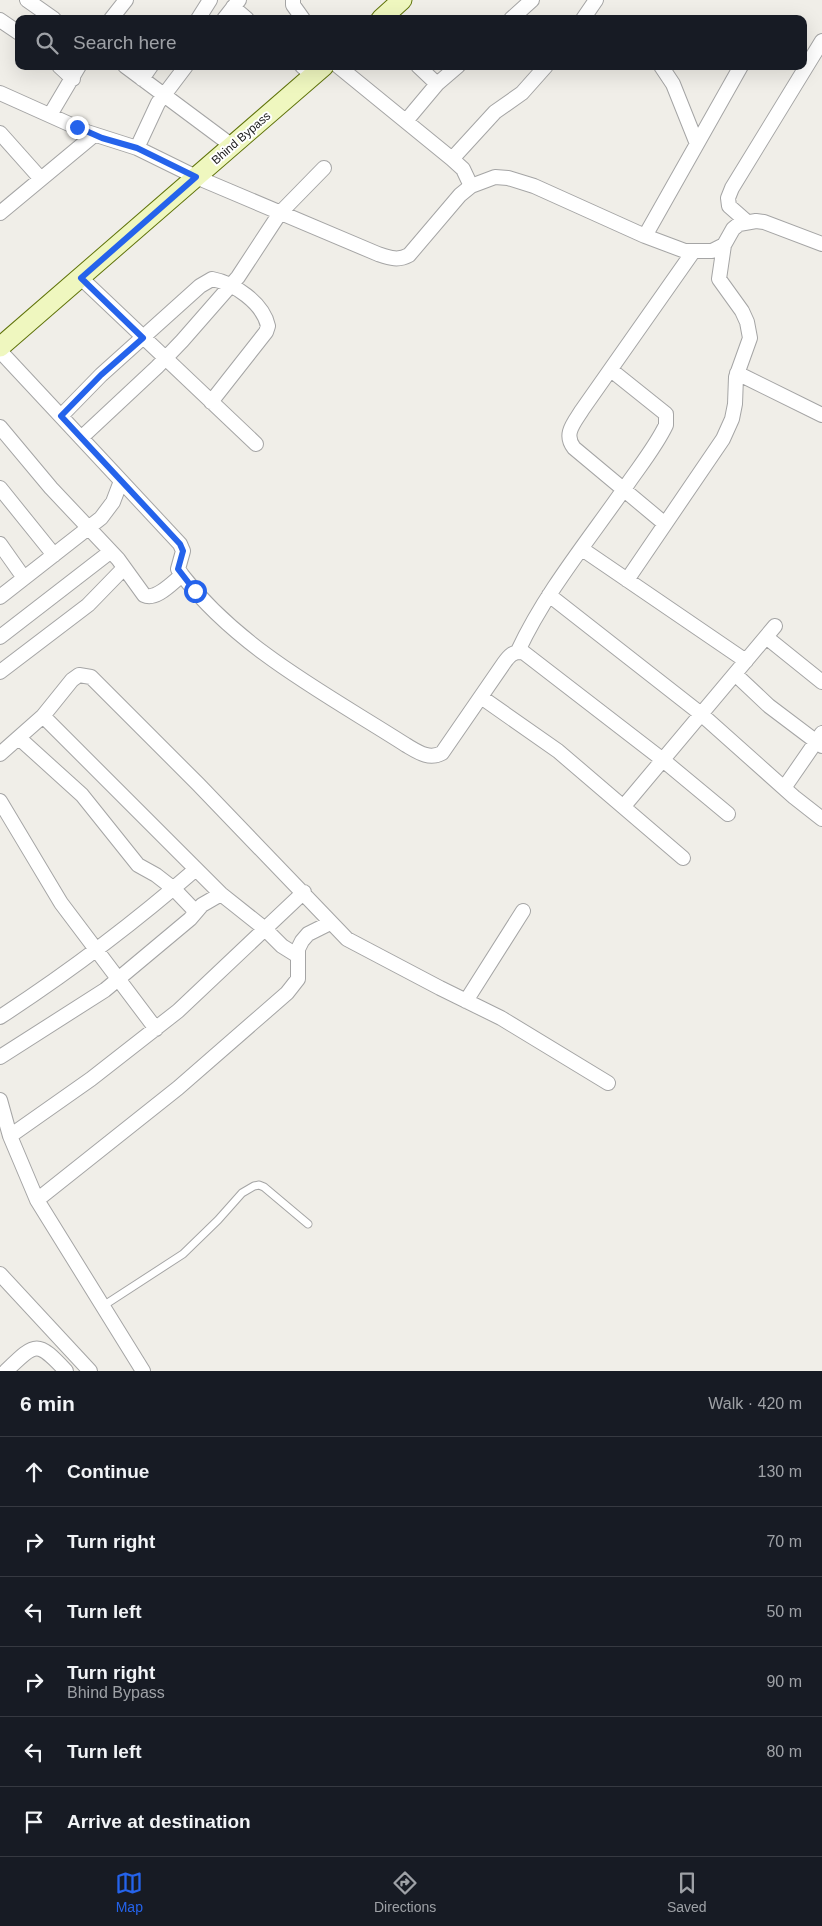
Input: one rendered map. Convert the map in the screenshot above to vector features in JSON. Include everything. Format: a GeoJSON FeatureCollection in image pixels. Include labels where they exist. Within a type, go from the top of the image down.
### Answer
{"type":"FeatureCollection","features":[{"type":"Feature","properties":{"kind":"street"},"geometry":{"type":"LineString","coordinates":[[26,0],[48,15]]}},
{"type":"Feature","properties":{"kind":"street"},"geometry":{"type":"LineString","coordinates":[[114,15],[126,0]]}},
{"type":"Feature","properties":{"kind":"street"},"geometry":{"type":"LineString","coordinates":[[201,15],[210,0]]}},
{"type":"Feature","properties":{"kind":"street"},"geometry":{"type":"LineString","coordinates":[[293,0],[300,15]]}},
{"type":"Feature","properties":{"kind":"street"},"geometry":{"type":"LineString","coordinates":[[385,15],[402,0]]}},
{"type":"Feature","properties":{"kind":"street"},"geometry":{"type":"LineString","coordinates":[[515,15],[532,0]]}},
{"type":"Feature","properties":{"kind":"street"},"geometry":{"type":"LineString","coordinates":[[588,15],[596,0]]}},
{"type":"Feature","properties":{"kind":"street"},"geometry":{"type":"LineString","coordinates":[[227,15],[236,4],[244,15]]}},
{"type":"Feature","properties":{"kind":"street"},"geometry":{"type":"LineString","coordinates":[[0,20],[15,30]]}},
{"type":"Feature","properties":{"kind":"street"},"geometry":{"type":"LineString","coordinates":[[807,58],[822,41]]}},
{"type":"Feature","properties":{"kind":"street"},"geometry":{"type":"LineString","coordinates":[[130,70],[231,145]]}},
{"type":"Feature","properties":{"kind":"street"},"geometry":{"type":"LineString","coordinates":[[142,79],[148,70]]}},
{"type":"Feature","properties":{"kind":"street"},"geometry":{"type":"LineString","coordinates":[[137,148],[163,94],[183,70]]}},
{"type":"Feature","properties":{"kind":"street","name":"Bhind Bypass"},"geometry":{"type":"LineString","coordinates":[[0,347],[196,177],[312,70]]}},
{"type":"Feature","properties":{"kind":"street"},"geometry":{"type":"LineString","coordinates":[[343,70],[452,159],[462,169],[471,186]]}},
{"type":"Feature","properties":{"kind":"street"},"geometry":{"type":"LineString","coordinates":[[422,70],[437,84]]}},
{"type":"Feature","properties":{"kind":"street"},"geometry":{"type":"LineString","coordinates":[[406,121],[437,84],[453,70]]}},
{"type":"Feature","properties":{"kind":"street"},"geometry":{"type":"LineString","coordinates":[[452,159],[496,112],[522,93],[542,70]]}},
{"type":"Feature","properties":{"kind":"street"},"geometry":{"type":"LineString","coordinates":[[664,70],[673,84],[697,144]]}},
{"type":"Feature","properties":{"kind":"street"},"geometry":{"type":"LineString","coordinates":[[645,236],[739,70]]}},
{"type":"Feature","properties":{"kind":"street"},"geometry":{"type":"LineString","coordinates":[[746,221],[729,206],[728,198],[800,70]]}},
{"type":"Feature","properties":{"kind":"street"},"geometry":{"type":"LineString","coordinates":[[50,115],[76,73]]}},
{"type":"Feature","properties":{"kind":"street"},"geometry":{"type":"LineString","coordinates":[[0,93],[94,134],[137,148],[196,177],[393,259],[401,259],[410,255],[454,202],[471,186],[495,177],[521,182],[679,249],[693,252],[712,251],[724,245]]}},
{"type":"Feature","properties":{"kind":"street"},"geometry":{"type":"LineString","coordinates":[[0,132],[41,179]]}},
{"type":"Feature","properties":{"kind":"street"},"geometry":{"type":"LineString","coordinates":[[0,213],[94,134]]}},
{"type":"Feature","properties":{"kind":"street"},"geometry":{"type":"LineString","coordinates":[[81,438],[166,358],[246,266],[280,213],[324,168]]}},
{"type":"Feature","properties":{"kind":"street"},"geometry":{"type":"LineString","coordinates":[[627,580],[724,440],[732,419],[737,373],[750,338],[750,332],[742,312],[719,279],[724,245],[733,229],[746,221],[764,222],[822,244]]}},
{"type":"Feature","properties":{"kind":"street"},"geometry":{"type":"LineString","coordinates":[[666,524],[574,448],[569,442],[569,435],[575,422],[693,252]]}},
{"type":"Feature","properties":{"kind":"street"},"geometry":{"type":"LineString","coordinates":[[81,278],[256,444]]}},
{"type":"Feature","properties":{"kind":"street"},"geometry":{"type":"LineString","coordinates":[[61,416],[101,375],[207,280],[212,279],[231,285],[261,310],[268,326],[266,332],[211,402]]}},
{"type":"Feature","properties":{"kind":"street"},"geometry":{"type":"LineString","coordinates":[[0,352],[180,544],[183,551],[178,569],[218,614],[256,648],[422,754],[430,756],[442,753],[504,663],[512,654],[518,651],[532,622],[549,595],[662,433],[667,420],[666,414],[611,370]]}},
{"type":"Feature","properties":{"kind":"street"},"geometry":{"type":"LineString","coordinates":[[737,373],[822,415]]}},
{"type":"Feature","properties":{"kind":"street"},"geometry":{"type":"LineString","coordinates":[[3,436],[110,552],[124,568],[140,592],[147,597],[156,595],[182,575]]}},
{"type":"Feature","properties":{"kind":"street"},"geometry":{"type":"LineString","coordinates":[[0,597],[108,510],[121,481]]}},
{"type":"Feature","properties":{"kind":"street"},"geometry":{"type":"LineString","coordinates":[[0,488],[54,555]]}},
{"type":"Feature","properties":{"kind":"street"},"geometry":{"type":"LineString","coordinates":[[0,544],[24,578]]}},
{"type":"Feature","properties":{"kind":"street"},"geometry":{"type":"LineString","coordinates":[[582,549],[746,660]]}},
{"type":"Feature","properties":{"kind":"street"},"geometry":{"type":"LineString","coordinates":[[0,637],[110,552]]}},
{"type":"Feature","properties":{"kind":"street"},"geometry":{"type":"LineString","coordinates":[[0,672],[88,605],[124,568]]}},
{"type":"Feature","properties":{"kind":"street"},"geometry":{"type":"LineString","coordinates":[[549,595],[701,714],[822,819]]}},
{"type":"Feature","properties":{"kind":"street"},"geometry":{"type":"LineString","coordinates":[[624,806],[775,626]]}},
{"type":"Feature","properties":{"kind":"street"},"geometry":{"type":"LineString","coordinates":[[766,637],[822,682]]}},
{"type":"Feature","properties":{"kind":"street"},"geometry":{"type":"LineString","coordinates":[[518,651],[523,652],[663,760],[728,814]]}},
{"type":"Feature","properties":{"kind":"street"},"geometry":{"type":"LineString","coordinates":[[735,674],[764,702],[820,741],[784,788]]}},
{"type":"Feature","properties":{"kind":"street"},"geometry":{"type":"LineString","coordinates":[[0,754],[43,716],[72,680],[79,675],[91,677],[304,892],[347,940],[527,1033],[608,1083]]}},
{"type":"Feature","properties":{"kind":"street"},"geometry":{"type":"LineString","coordinates":[[481,697],[558,751],[684,858]]}},
{"type":"Feature","properties":{"kind":"street"},"geometry":{"type":"LineString","coordinates":[[43,716],[221,894],[265,929],[282,946],[298,956]]}},
{"type":"Feature","properties":{"kind":"street"},"geometry":{"type":"LineString","coordinates":[[19,738],[82,795],[138,865],[156,875],[196,912]]}},
{"type":"Feature","properties":{"kind":"street"},"geometry":{"type":"LineString","coordinates":[[0,801],[61,903],[156,1029]]}},
{"type":"Feature","properties":{"kind":"street"},"geometry":{"type":"LineString","coordinates":[[0,1017],[72,969],[174,890],[196,869]]}},
{"type":"Feature","properties":{"kind":"street"},"geometry":{"type":"LineString","coordinates":[[10,1136],[92,1079],[156,1029],[192,998],[304,892]]}},
{"type":"Feature","properties":{"kind":"street"},"geometry":{"type":"LineString","coordinates":[[0,1057],[106,990],[208,900],[221,894]]}},
{"type":"Feature","properties":{"kind":"street"},"geometry":{"type":"LineString","coordinates":[[466,1001],[524,911]]}},
{"type":"Feature","properties":{"kind":"street"},"geometry":{"type":"LineString","coordinates":[[37,1200],[178,1088],[288,993],[298,978],[298,949],[308,934],[330,923]]}},
{"type":"Feature","properties":{"kind":"street"},"geometry":{"type":"LineString","coordinates":[[0,1100],[10,1136],[37,1200],[142,1371]]}},
{"type":"Feature","properties":{"kind":"street"},"geometry":{"type":"LineString","coordinates":[[0,1274],[90,1371]]}},
{"type":"Feature","properties":{"kind":"street"},"geometry":{"type":"LineString","coordinates":[[6,1371],[25,1352],[39,1348],[48,1351],[66,1371]]}},
{"type":"Feature","properties":{"kind":"lane"},"geometry":{"type":"LineString","coordinates":[[103,1306],[176,1260],[218,1220],[242,1193],[254,1186],[259,1185],[264,1188],[308,1224]]}},
{"type":"Feature","properties":{"kind":"route"},"geometry":{"type":"LineString","coordinates":[[77,127],[102,138],[137,148],[196,177],[81,278],[143,338],[101,375],[61,416],[180,544],[183,551],[178,569],[195,591]]}}]}
